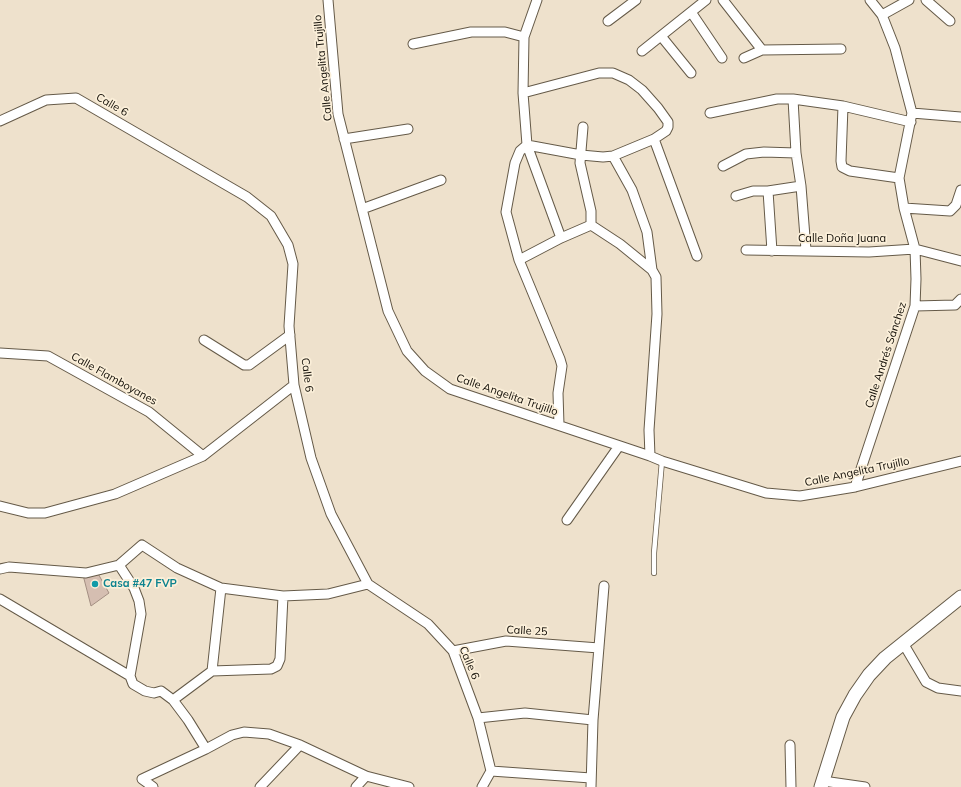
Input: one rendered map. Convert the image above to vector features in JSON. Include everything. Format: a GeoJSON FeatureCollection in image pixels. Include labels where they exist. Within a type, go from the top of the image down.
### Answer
{"type":"FeatureCollection","features":[{"type":"Feature","properties":{"kind":"main road"},"geometry":{"type":"LineString","coordinates":[[822,784],[843,717],[855,695],[869,675],[902,643],[961,597]]}},
{"type":"Feature","properties":{"kind":"street","name":"Calle Angelita Trujillo"},"geometry":{"type":"LineString","coordinates":[[328,0],[338,114],[388,311],[407,351],[426,370],[450,389],[650,456],[662,462],[766,493],[800,496],[855,487],[961,461]]}},
{"type":"Feature","properties":{"kind":"street"},"geometry":{"type":"LineString","coordinates":[[537,0],[524,37],[523,93],[527,145],[561,238]]}},
{"type":"Feature","properties":{"kind":"street"},"geometry":{"type":"LineString","coordinates":[[608,21],[636,0]]}},
{"type":"Feature","properties":{"kind":"street"},"geometry":{"type":"LineString","coordinates":[[642,51],[706,0]]}},
{"type":"Feature","properties":{"kind":"street"},"geometry":{"type":"LineString","coordinates":[[723,0],[762,50]]}},
{"type":"Feature","properties":{"kind":"street","name":"Calle Andrés Sánchez"},"geometry":{"type":"LineString","coordinates":[[855,487],[915,306],[915,249],[904,208],[899,178],[912,118],[895,48],[882,15],[870,0]]}},
{"type":"Feature","properties":{"kind":"street"},"geometry":{"type":"LineString","coordinates":[[882,15],[910,0]]}},
{"type":"Feature","properties":{"kind":"street"},"geometry":{"type":"LineString","coordinates":[[926,0],[950,20]]}},
{"type":"Feature","properties":{"kind":"street"},"geometry":{"type":"LineString","coordinates":[[691,12],[722,58]]}},
{"type":"Feature","properties":{"kind":"street"},"geometry":{"type":"LineString","coordinates":[[413,44],[471,32],[504,32],[524,37]]}},
{"type":"Feature","properties":{"kind":"street"},"geometry":{"type":"LineString","coordinates":[[661,36],[692,73]]}},
{"type":"Feature","properties":{"kind":"street"},"geometry":{"type":"LineString","coordinates":[[744,58],[762,50],[841,49]]}},
{"type":"Feature","properties":{"kind":"street"},"geometry":{"type":"LineString","coordinates":[[523,93],[600,73],[612,73],[629,80],[642,90],[668,122],[666,131],[654,139],[614,156],[603,158],[527,145]]}},
{"type":"Feature","properties":{"kind":"street","name":"Calle 6"},"geometry":{"type":"LineString","coordinates":[[0,121],[46,100],[76,98],[247,197],[271,216],[288,245],[293,264],[290,335],[294,385],[311,458],[331,514],[368,584],[428,624],[453,651],[478,718],[491,771]]}},
{"type":"Feature","properties":{"kind":"street"},"geometry":{"type":"LineString","coordinates":[[710,113],[776,99],[843,106],[912,118],[961,117]]}},
{"type":"Feature","properties":{"kind":"street"},"geometry":{"type":"LineString","coordinates":[[793,100],[796,153],[802,186],[806,250]]}},
{"type":"Feature","properties":{"kind":"street"},"geometry":{"type":"LineString","coordinates":[[843,106],[842,167],[850,171],[899,178]]}},
{"type":"Feature","properties":{"kind":"street"},"geometry":{"type":"LineString","coordinates":[[583,127],[580,163],[591,211],[591,225]]}},
{"type":"Feature","properties":{"kind":"street"},"geometry":{"type":"LineString","coordinates":[[344,139],[408,129]]}},
{"type":"Feature","properties":{"kind":"street"},"geometry":{"type":"LineString","coordinates":[[654,139],[697,256]]}},
{"type":"Feature","properties":{"kind":"street"},"geometry":{"type":"LineString","coordinates":[[527,145],[520,151],[515,163],[506,212],[519,260],[562,366],[558,393],[559,425]]}},
{"type":"Feature","properties":{"kind":"street"},"geometry":{"type":"LineString","coordinates":[[723,166],[746,154],[764,152],[796,153]]}},
{"type":"Feature","properties":{"kind":"street"},"geometry":{"type":"LineString","coordinates":[[614,156],[632,190],[647,232],[652,270]]}},
{"type":"Feature","properties":{"kind":"street"},"geometry":{"type":"LineString","coordinates":[[362,209],[441,180]]}},
{"type":"Feature","properties":{"kind":"street"},"geometry":{"type":"LineString","coordinates":[[736,196],[753,191],[768,191],[802,186]]}},
{"type":"Feature","properties":{"kind":"street"},"geometry":{"type":"LineString","coordinates":[[904,208],[950,211],[956,205],[961,190]]}},
{"type":"Feature","properties":{"kind":"street"},"geometry":{"type":"LineString","coordinates":[[768,191],[772,251]]}},
{"type":"Feature","properties":{"kind":"street"},"geometry":{"type":"LineString","coordinates":[[519,260],[561,238],[591,225]]}},
{"type":"Feature","properties":{"kind":"street"},"geometry":{"type":"LineString","coordinates":[[591,225],[620,244],[652,270],[656,277],[656,314],[650,456]]}},
{"type":"Feature","properties":{"kind":"street","name":"Calle Doña Juana"},"geometry":{"type":"LineString","coordinates":[[746,250],[869,252],[915,249],[961,261]]}},
{"type":"Feature","properties":{"kind":"street"},"geometry":{"type":"LineString","coordinates":[[915,306],[955,305],[961,299]]}},
{"type":"Feature","properties":{"kind":"street"},"geometry":{"type":"LineString","coordinates":[[204,340],[244,365],[249,365],[290,335]]}},
{"type":"Feature","properties":{"kind":"street","name":"Calle Flamboyanes"},"geometry":{"type":"LineString","coordinates":[[0,353],[48,356],[149,412],[203,456]]}},
{"type":"Feature","properties":{"kind":"street"},"geometry":{"type":"LineString","coordinates":[[0,506],[28,513],[45,513],[115,494],[203,456],[294,385]]}},
{"type":"Feature","properties":{"kind":"street"},"geometry":{"type":"LineString","coordinates":[[567,520],[619,446]]}},
{"type":"Feature","properties":{"kind":"street"},"geometry":{"type":"LineString","coordinates":[[0,569],[9,567],[86,573],[119,565],[142,545],[176,568],[221,588],[283,596],[328,594],[368,584]]}},
{"type":"Feature","properties":{"kind":"street"},"geometry":{"type":"LineString","coordinates":[[119,565],[134,588],[139,601],[141,614],[130,676],[133,684],[154,693],[161,691],[173,700],[188,720],[206,749]]}},
{"type":"Feature","properties":{"kind":"street"},"geometry":{"type":"LineString","coordinates":[[482,787],[491,771],[591,782],[592,720],[600,648],[604,586]]}},
{"type":"Feature","properties":{"kind":"street"},"geometry":{"type":"LineString","coordinates":[[212,670],[221,588]]}},
{"type":"Feature","properties":{"kind":"street"},"geometry":{"type":"LineString","coordinates":[[173,700],[212,670],[271,668],[277,666],[280,658],[283,596]]}},
{"type":"Feature","properties":{"kind":"street"},"geometry":{"type":"LineString","coordinates":[[0,600],[130,676]]}},
{"type":"Feature","properties":{"kind":"street","name":"Calle 25"},"geometry":{"type":"LineString","coordinates":[[453,651],[506,641],[600,648]]}},
{"type":"Feature","properties":{"kind":"street"},"geometry":{"type":"LineString","coordinates":[[902,643],[926,682],[938,688],[961,691]]}},
{"type":"Feature","properties":{"kind":"street"},"geometry":{"type":"LineString","coordinates":[[478,718],[525,712],[592,720]]}},
{"type":"Feature","properties":{"kind":"street"},"geometry":{"type":"LineString","coordinates":[[153,787],[142,779],[206,749],[223,738],[244,732],[269,734],[300,745],[366,776],[409,787]]}},
{"type":"Feature","properties":{"kind":"street"},"geometry":{"type":"LineString","coordinates":[[260,787],[300,745]]}},
{"type":"Feature","properties":{"kind":"street"},"geometry":{"type":"LineString","coordinates":[[790,745],[791,787]]}},
{"type":"Feature","properties":{"kind":"street"},"geometry":{"type":"LineString","coordinates":[[356,787],[366,776]]}},
{"type":"Feature","properties":{"kind":"street"},"geometry":{"type":"LineString","coordinates":[[822,784],[865,787]]}},
{"type":"Feature","properties":{"kind":"lane"},"geometry":{"type":"LineString","coordinates":[[654,573],[654,554],[662,462]]}},
{"type":"Feature","properties":{"kind":"building","name":"Casa #47 FVP"},"geometry":{"type":"Polygon","coordinates":[[[96,570],[109,593],[91,606],[83,575],[96,570]]]}},
{"type":"Feature","properties":{"kind":"place","name":"Casa #47 FVP"},"geometry":{"type":"Point","coordinates":[95,584]}}]}
